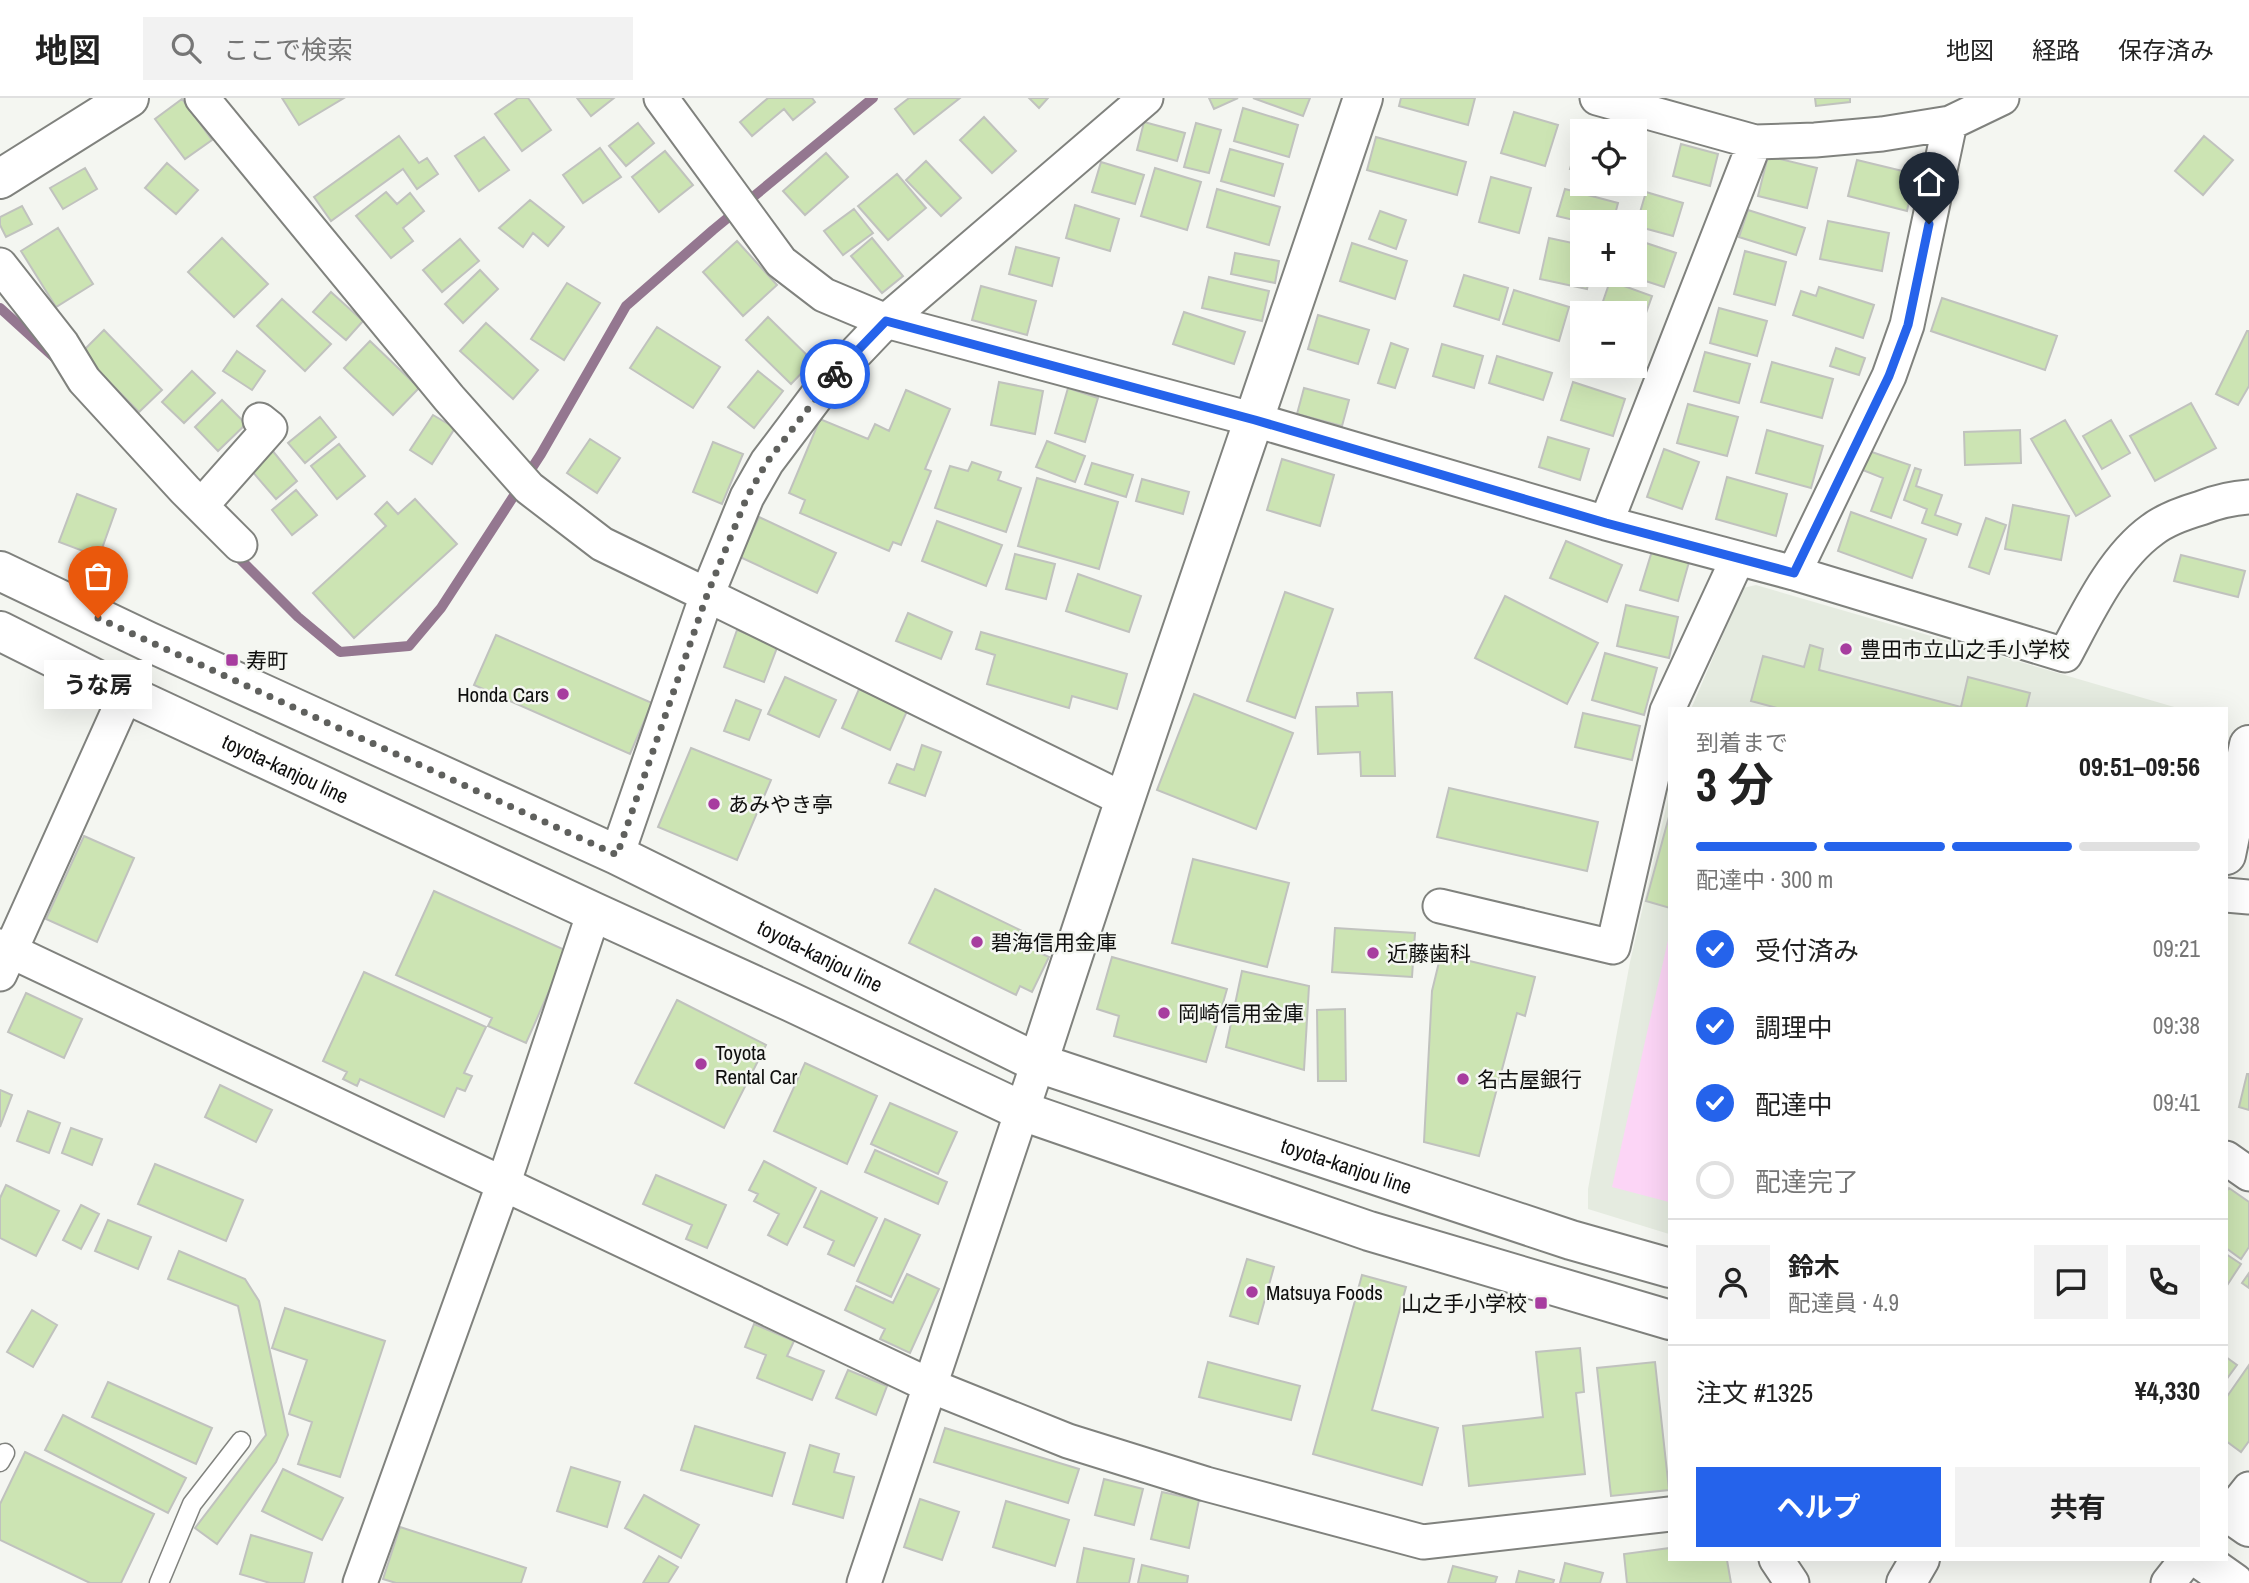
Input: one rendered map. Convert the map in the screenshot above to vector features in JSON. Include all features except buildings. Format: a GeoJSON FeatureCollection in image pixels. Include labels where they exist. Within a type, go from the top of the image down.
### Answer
{"type":"FeatureCollection","features":[{"type":"Feature","properties":{"kind":"main road"},"geometry":{"type":"LineString","coordinates":[[0,179],[129,98]]}},
{"type":"Feature","properties":{"kind":"main road"},"geometry":{"type":"LineString","coordinates":[[1038,1063],[1123,799],[1255,420],[1363,98]]}},
{"type":"Feature","properties":{"kind":"main road","name":"toyota-kanjou line"},"geometry":{"type":"LineString","coordinates":[[0,571],[147,641],[617,855],[1038,1063],[1558,1235],[1668,1267]]}},
{"type":"Feature","properties":{"kind":"main road","name":"toyota-kanjou line"},"geometry":{"type":"LineString","coordinates":[[0,631],[127,694],[1021,1111],[1369,1231],[1668,1319]]}},
{"type":"Feature","properties":{"kind":"main road"},"geometry":{"type":"LineString","coordinates":[[2228,845],[2249,745]]}},
{"type":"Feature","properties":{"kind":"main road"},"geometry":{"type":"LineString","coordinates":[[1906,1583],[1919,1561]]}},
{"type":"Feature","properties":{"kind":"main road"},"geometry":{"type":"LineString","coordinates":[[2203,1561],[2234,1583]]}},
{"type":"Feature","properties":{"kind":"street"},"geometry":{"type":"LineString","coordinates":[[202,98],[449,398],[529,488],[602,544],[1123,799]]}},
{"type":"Feature","properties":{"kind":"street"},"geometry":{"type":"LineString","coordinates":[[661,98],[781,262],[824,295],[886,321],[1255,420],[1606,523],[1794,573],[2065,655],[2100,592],[2128,552],[2152,530],[2190,511],[2249,496]]}},
{"type":"Feature","properties":{"kind":"street"},"geometry":{"type":"LineString","coordinates":[[617,855],[707,595],[747,497],[767,462],[825,384],[886,321],[1146,98]]}},
{"type":"Feature","properties":{"kind":"street"},"geometry":{"type":"LineString","coordinates":[[1597,98],[1674,108],[1755,142],[1868,135],[1950,123],[2002,98]]}},
{"type":"Feature","properties":{"kind":"street"},"geometry":{"type":"LineString","coordinates":[[1794,573],[1889,376],[1908,325],[1950,123]]}},
{"type":"Feature","properties":{"kind":"street"},"geometry":{"type":"LineString","coordinates":[[1606,523],[1755,142]]}},
{"type":"Feature","properties":{"kind":"street"},"geometry":{"type":"LineString","coordinates":[[0,265],[62,344],[84,380],[240,545]]}},
{"type":"Feature","properties":{"kind":"street"},"geometry":{"type":"LineString","coordinates":[[201,506],[270,428],[260,420]]}},
{"type":"Feature","properties":{"kind":"street"},"geometry":{"type":"LineString","coordinates":[[1669,707],[1738,558]]}},
{"type":"Feature","properties":{"kind":"street"},"geometry":{"type":"LineString","coordinates":[[127,694],[3,957],[503,1185],[931,1386],[1093,1449],[1206,1484],[1423,1542],[1668,1514]]}},
{"type":"Feature","properties":{"kind":"street"},"geometry":{"type":"LineString","coordinates":[[1440,906],[1613,947],[1668,709]]}},
{"type":"Feature","properties":{"kind":"street"},"geometry":{"type":"LineString","coordinates":[[2228,895],[2249,897]]}},
{"type":"Feature","properties":{"kind":"street"},"geometry":{"type":"LineString","coordinates":[[360,1583],[503,1185],[594,912]]}},
{"type":"Feature","properties":{"kind":"street"},"geometry":{"type":"LineString","coordinates":[[864,1583],[1038,1063]]}},
{"type":"Feature","properties":{"kind":"street"},"geometry":{"type":"LineString","coordinates":[[2228,1159],[2249,1174]]}},
{"type":"Feature","properties":{"kind":"street"},"geometry":{"type":"LineString","coordinates":[[1777,1561],[1792,1583]]}},
{"type":"Feature","properties":{"kind":"street"},"geometry":{"type":"LineString","coordinates":[[2168,1583],[2185,1561]]}},
{"type":"Feature","properties":{"kind":"lane"},"geometry":{"type":"LineString","coordinates":[[159,1583],[191,1504],[241,1441]]}},
{"type":"Feature","properties":{"kind":"shaded area","name":"豊田市立山之手小学校"},"geometry":{"type":"Polygon","coordinates":[[[1756,585],[2174,707],[1692,707],[1743,588],[1756,585]]]}},
{"type":"Feature","properties":{"kind":"shaded area"},"geometry":{"type":"Polygon","coordinates":[[[1668,799],[1668,1234],[1588,1209],[1588,1189],[1630,962],[1668,799]]]}},
{"type":"Feature","properties":{"kind":"shaded area"},"geometry":{"type":"Polygon","coordinates":[[[1668,940],[1668,1201],[1612,1187],[1668,940]]]}},
{"type":"Feature","properties":{"kind":"waterway"},"geometry":{"type":"LineString","coordinates":[[234,553],[298,617],[340,652],[409,646],[441,608],[541,454],[626,306],[873,98]]}},
{"type":"Feature","properties":{"kind":"waterway"},"geometry":{"type":"LineString","coordinates":[[0,308],[55,358]]}},
{"type":"Feature","properties":{"kind":"way so far"},"geometry":{"type":"LineString","coordinates":[[98,618],[617,855],[707,595],[747,497],[767,462],[835,374]]}},
{"type":"Feature","properties":{"kind":"place","name":"うな房"},"geometry":{"type":"Point","coordinates":[98,618]}},
{"type":"Feature","properties":{"kind":"place","name":"豊田市立山之手小学校"},"geometry":{"type":"Point","coordinates":[1846,649]}},
{"type":"Feature","properties":{"kind":"place","name":"寿町"},"geometry":{"type":"Point","coordinates":[232,660]}},
{"type":"Feature","properties":{"kind":"place","name":"Honda Cars"},"geometry":{"type":"Point","coordinates":[563,694]}},
{"type":"Feature","properties":{"kind":"place","name":"あみやき亭"},"geometry":{"type":"Point","coordinates":[714,804]}},
{"type":"Feature","properties":{"kind":"place","name":"碧海信用金庫"},"geometry":{"type":"Point","coordinates":[977,942]}},
{"type":"Feature","properties":{"kind":"place","name":"近藤歯科"},"geometry":{"type":"Point","coordinates":[1373,953]}},
{"type":"Feature","properties":{"kind":"place","name":"岡崎信用金庫"},"geometry":{"type":"Point","coordinates":[1164,1013]}},
{"type":"Feature","properties":{"kind":"place","name":"Toyota Rental Car"},"geometry":{"type":"Point","coordinates":[701,1064]}},
{"type":"Feature","properties":{"kind":"place","name":"名古屋銀行"},"geometry":{"type":"Point","coordinates":[1463,1079]}},
{"type":"Feature","properties":{"kind":"place","name":"Matsuya Foods"},"geometry":{"type":"Point","coordinates":[1252,1292]}},
{"type":"Feature","properties":{"kind":"place","name":"山之手小学校"},"geometry":{"type":"Point","coordinates":[1541,1303]}},
{"type":"Feature","properties":{"kind":"route"},"geometry":{"type":"LineString","coordinates":[[835,374],[886,321],[1255,420],[1606,523],[1794,573],[1889,376],[1908,325],[1929,224]]}}]}
